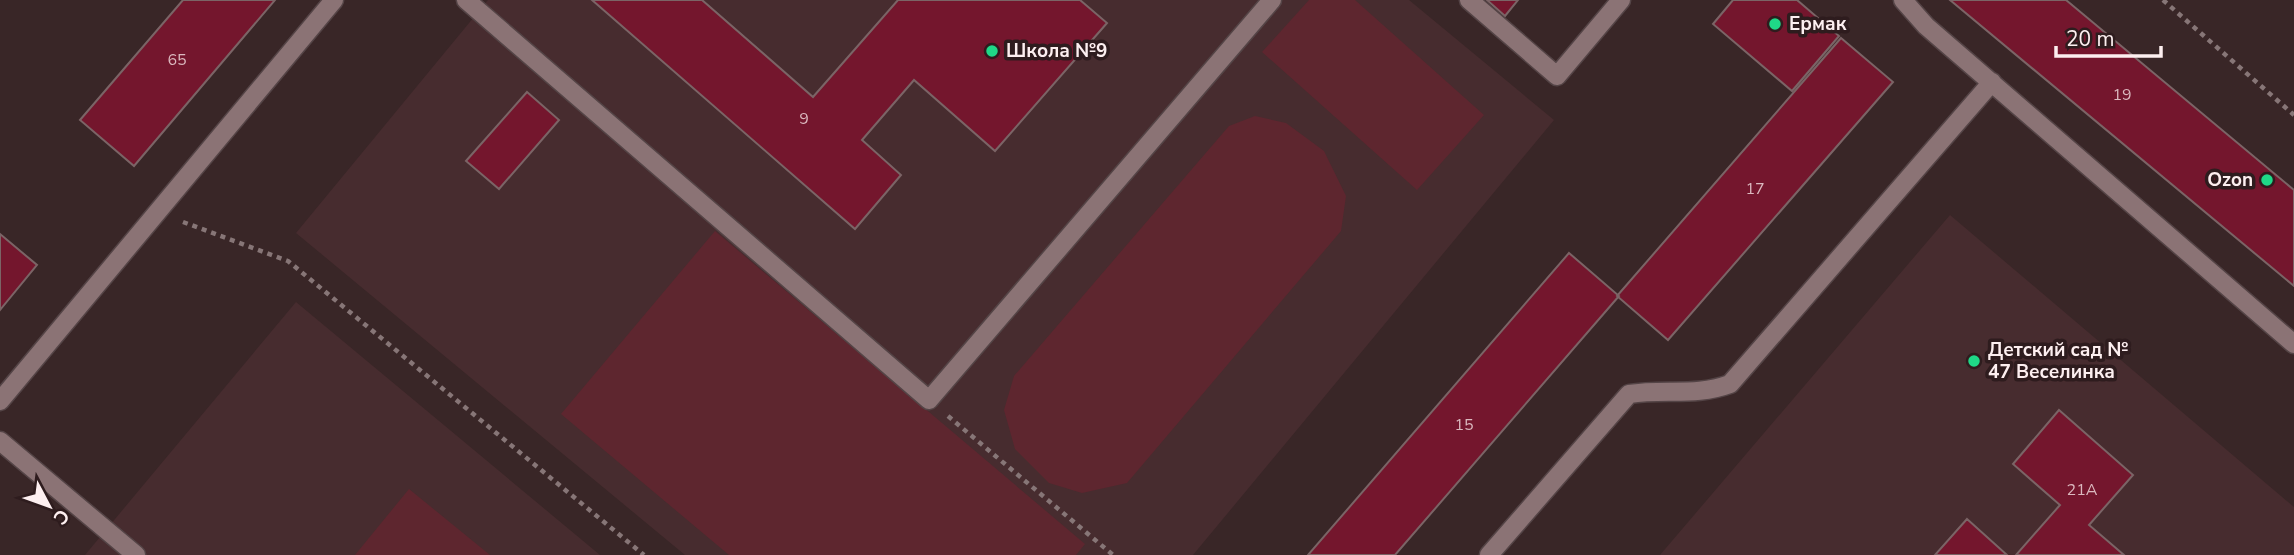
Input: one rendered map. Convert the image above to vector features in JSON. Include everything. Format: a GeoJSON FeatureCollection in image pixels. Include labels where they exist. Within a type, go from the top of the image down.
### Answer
{"type":"FeatureCollection","features":[{"type":"Feature","properties":{"kind":"lane"},"geometry":{"type":"LineString","coordinates":[[4,389],[157,213],[334,0]]}},
{"type":"Feature","properties":{"kind":"lane"},"geometry":{"type":"LineString","coordinates":[[466,0],[929,400],[1272,0]]}},
{"type":"Feature","properties":{"kind":"lane"},"geometry":{"type":"LineString","coordinates":[[1469,0],[1557,76],[1621,0]]}},
{"type":"Feature","properties":{"kind":"lane"},"geometry":{"type":"LineString","coordinates":[[1903,0],[1926,26],[2294,344]]}},
{"type":"Feature","properties":{"kind":"lane"},"geometry":{"type":"LineString","coordinates":[[1489,555],[1629,394],[1658,389],[1706,393],[1730,384],[1992,82]]}},
{"type":"Feature","properties":{"kind":"lane"},"geometry":{"type":"LineString","coordinates":[[0,441],[136,555]]}},
{"type":"Feature","properties":{"kind":"path"},"geometry":{"type":"LineString","coordinates":[[2163,0],[2294,115]]}},
{"type":"Feature","properties":{"kind":"path"},"geometry":{"type":"LineString","coordinates":[[157,213],[288,261],[644,555]]}},
{"type":"Feature","properties":{"kind":"path"},"geometry":{"type":"LineString","coordinates":[[929,400],[1113,555]]}},
{"type":"Feature","properties":{"kind":"shaded area"},"geometry":{"type":"Polygon","coordinates":[[[488,0],[1409,0],[1554,120],[1193,555],[685,555],[296,233],[488,0]]]}},
{"type":"Feature","properties":{"kind":"shaded area"},"geometry":{"type":"Polygon","coordinates":[[[1309,0],[1355,0],[1484,115],[1417,190],[1262,52],[1309,0]]]}},
{"type":"Feature","properties":{"kind":"shaded area"},"geometry":{"type":"Polygon","coordinates":[[[1255,116],[1286,123],[1324,151],[1346,196],[1341,231],[1127,483],[1082,493],[1049,483],[1015,449],[1004,410],[1014,376],[1229,126],[1255,116]]]}},
{"type":"Feature","properties":{"kind":"shaded area","name":"Детский сад № 47 Веселинка"},"geometry":{"type":"Polygon","coordinates":[[[1950,215],[2294,507],[2294,555],[1660,555],[1950,215]]]}},
{"type":"Feature","properties":{"kind":"shaded area"},"geometry":{"type":"Polygon","coordinates":[[[715,231],[1085,544],[1076,555],[729,555],[561,414],[715,231]]]}},
{"type":"Feature","properties":{"kind":"shaded area"},"geometry":{"type":"Polygon","coordinates":[[[296,302],[600,555],[85,555],[296,302]]]}},
{"type":"Feature","properties":{"kind":"shaded area"},"geometry":{"type":"Polygon","coordinates":[[[409,489],[490,555],[355,555],[409,489]]]}},
{"type":"Feature","properties":{"kind":"building"},"geometry":{"type":"Polygon","coordinates":[[[183,0],[275,0],[134,166],[80,120],[183,0]]]}},
{"type":"Feature","properties":{"kind":"building"},"geometry":{"type":"Polygon","coordinates":[[[592,0],[702,0],[813,97],[898,0],[1080,0],[1107,23],[995,151],[914,80],[862,140],[901,175],[855,229],[592,0]]]}},
{"type":"Feature","properties":{"kind":"building"},"geometry":{"type":"Polygon","coordinates":[[[1487,0],[1518,0],[1505,16],[1487,0]]]}},
{"type":"Feature","properties":{"kind":"building"},"geometry":{"type":"Polygon","coordinates":[[[1733,0],[1797,0],[1839,36],[1792,91],[1713,24],[1733,0]]]}},
{"type":"Feature","properties":{"kind":"building"},"geometry":{"type":"Polygon","coordinates":[[[1950,0],[2066,0],[2294,190],[2294,286],[1950,0]]]}},
{"type":"Feature","properties":{"kind":"building"},"geometry":{"type":"Polygon","coordinates":[[[1841,38],[1893,82],[1668,340],[1617,296],[1841,38]]]}},
{"type":"Feature","properties":{"kind":"building"},"geometry":{"type":"Polygon","coordinates":[[[527,92],[559,120],[499,189],[466,161],[527,92]]]}},
{"type":"Feature","properties":{"kind":"building"},"geometry":{"type":"Polygon","coordinates":[[[0,234],[37,265],[0,310],[0,234]]]}},
{"type":"Feature","properties":{"kind":"building"},"geometry":{"type":"Polygon","coordinates":[[[1569,253],[1619,296],[1395,555],[1308,555],[1569,253]]]}},
{"type":"Feature","properties":{"kind":"building"},"geometry":{"type":"Polygon","coordinates":[[[2059,410],[2133,475],[2089,525],[2124,555],[2016,555],[2060,505],[2013,464],[2059,410]]]}},
{"type":"Feature","properties":{"kind":"building"},"geometry":{"type":"Polygon","coordinates":[[[1967,519],[2007,555],[1935,555],[1967,519]]]}},
{"type":"Feature","properties":{"kind":"place","name":"Ермак"},"geometry":{"type":"Point","coordinates":[1775,24]}},
{"type":"Feature","properties":{"kind":"place","name":"Школа №9"},"geometry":{"type":"Point","coordinates":[992,51]}},
{"type":"Feature","properties":{"kind":"place","name":"Ozon"},"geometry":{"type":"Point","coordinates":[2267,180]}},
{"type":"Feature","properties":{"kind":"place","name":"Детский сад № 47 Веселинка"},"geometry":{"type":"Point","coordinates":[1974,361]}}]}
